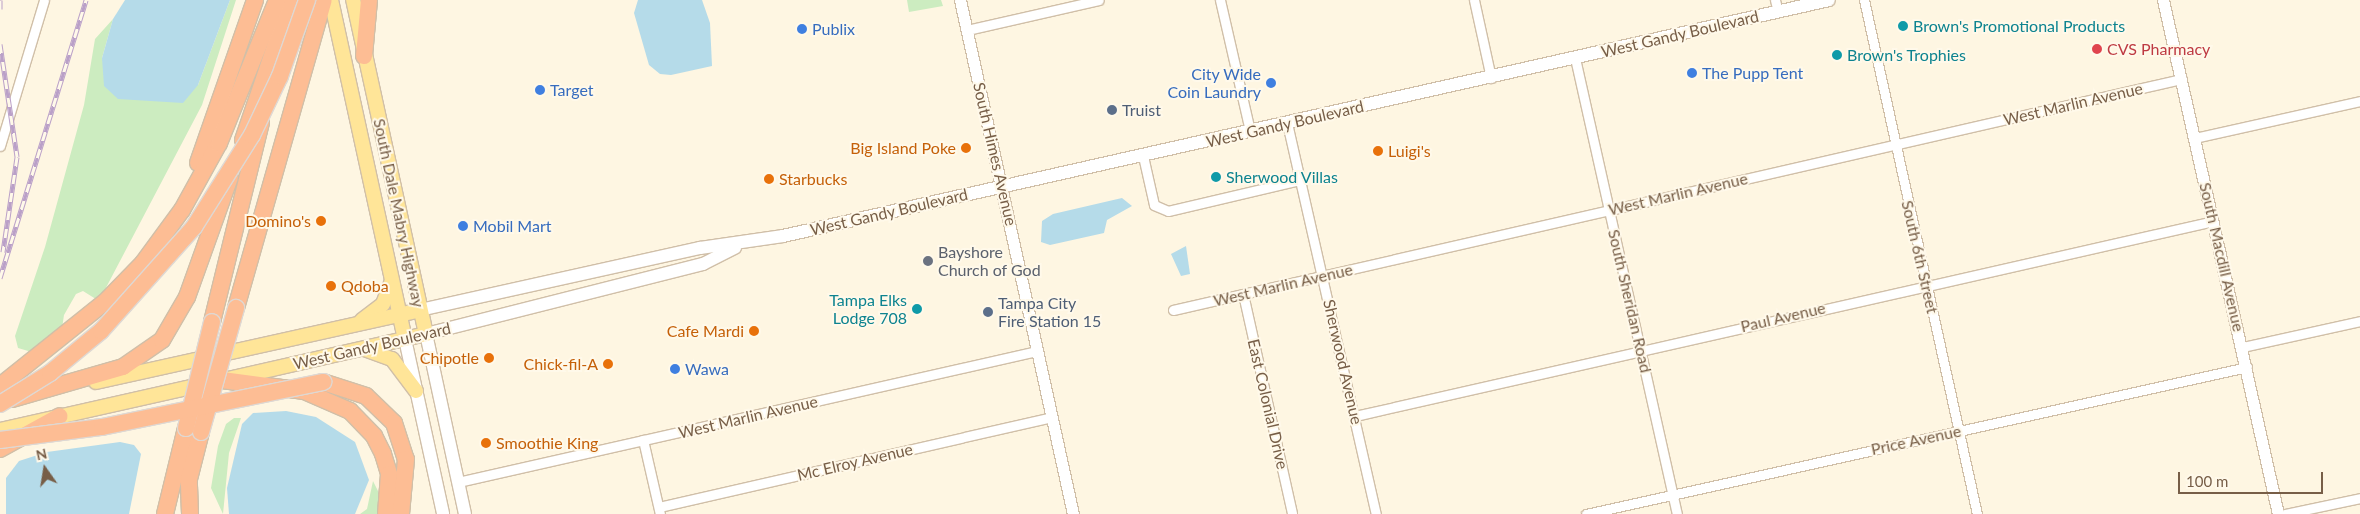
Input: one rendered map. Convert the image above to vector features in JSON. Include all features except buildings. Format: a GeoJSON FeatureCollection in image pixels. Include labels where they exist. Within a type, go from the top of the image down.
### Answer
{"type":"FeatureCollection","features":[{"type":"Feature","properties":{"kind":"highway"},"geometry":{"type":"LineString","coordinates":[[169,227],[234,65],[255,0]]}},
{"type":"Feature","properties":{"kind":"highway"},"geometry":{"type":"LineString","coordinates":[[0,386],[48,353],[106,302],[169,227],[219,143],[277,0]]}},
{"type":"Feature","properties":{"kind":"highway"},"geometry":{"type":"LineString","coordinates":[[190,514],[189,479],[194,430],[212,322],[291,0]]}},
{"type":"Feature","properties":{"kind":"highway"},"geometry":{"type":"LineString","coordinates":[[0,403],[123,367],[170,331],[190,288],[291,0]]}},
{"type":"Feature","properties":{"kind":"highway"},"geometry":{"type":"LineString","coordinates":[[0,403],[50,373],[101,331],[194,227],[252,135],[283,68],[307,0]]}},
{"type":"Feature","properties":{"kind":"highway"},"geometry":{"type":"LineString","coordinates":[[165,514],[236,308],[303,68],[324,0]]}},
{"type":"Feature","properties":{"kind":"highway"},"geometry":{"type":"LineString","coordinates":[[364,56],[369,0]]}},
{"type":"Feature","properties":{"kind":"highway"},"geometry":{"type":"LineString","coordinates":[[222,380],[304,391],[350,410],[374,436],[384,454],[389,474],[386,514]]}},
{"type":"Feature","properties":{"kind":"highway"},"geometry":{"type":"LineString","coordinates":[[0,440],[102,427],[323,382],[366,396],[394,423],[406,459],[401,514]]}},
{"type":"Feature","properties":{"kind":"highway"},"geometry":{"type":"LineString","coordinates":[[0,449],[60,416]]}},
{"type":"Feature","properties":{"kind":"main road","name":"South Dale Mabry Highway"},"geometry":{"type":"LineString","coordinates":[[331,0],[405,339]]}},
{"type":"Feature","properties":{"kind":"main road","name":"South Dale Mabry Highway"},"geometry":{"type":"LineString","coordinates":[[352,0],[465,514]]}},
{"type":"Feature","properties":{"kind":"main road","name":"West Gandy Boulevard"},"geometry":{"type":"LineString","coordinates":[[0,403],[700,248],[740,245],[1143,156],[1491,78],[1776,6],[1829,0]]}},
{"type":"Feature","properties":{"kind":"main road","name":"West Gandy Boulevard"},"geometry":{"type":"LineString","coordinates":[[0,430],[426,334],[703,264],[740,245]]}},
{"type":"Feature","properties":{"kind":"main road"},"geometry":{"type":"LineString","coordinates":[[350,326],[383,304],[392,280]]}},
{"type":"Feature","properties":{"kind":"main road"},"geometry":{"type":"LineString","coordinates":[[405,339],[443,514]]}},
{"type":"Feature","properties":{"kind":"main road"},"geometry":{"type":"LineString","coordinates":[[361,349],[392,359],[416,391]]}},
{"type":"Feature","properties":{"kind":"street"},"geometry":{"type":"LineString","coordinates":[[0,146],[44,0]]}},
{"type":"Feature","properties":{"kind":"street","name":"South Himes Avenue"},"geometry":{"type":"LineString","coordinates":[[960,0],[1004,187],[1073,514]]}},
{"type":"Feature","properties":{"kind":"street"},"geometry":{"type":"LineString","coordinates":[[967,30],[1099,0]]}},
{"type":"Feature","properties":{"kind":"street"},"geometry":{"type":"LineString","coordinates":[[1220,0],[1250,132]]}},
{"type":"Feature","properties":{"kind":"street"},"geometry":{"type":"LineString","coordinates":[[1474,0],[1491,78]]}},
{"type":"Feature","properties":{"kind":"street","name":"South 6th Street"},"geometry":{"type":"LineString","coordinates":[[1864,0],[1894,145],[1977,514]]}},
{"type":"Feature","properties":{"kind":"street","name":"South Macdill Avenue"},"geometry":{"type":"LineString","coordinates":[[2164,0],[2243,347],[2278,514]]}},
{"type":"Feature","properties":{"kind":"street","name":"South Sheridan Road"},"geometry":{"type":"LineString","coordinates":[[1575,58],[1677,514]]}},
{"type":"Feature","properties":{"kind":"street","name":"West Marlin Avenue"},"geometry":{"type":"LineString","coordinates":[[1174,310],[2182,79]]}},
{"type":"Feature","properties":{"kind":"street"},"geometry":{"type":"LineString","coordinates":[[2195,138],[2360,101]]}},
{"type":"Feature","properties":{"kind":"street","name":"Sherwood Avenue"},"geometry":{"type":"LineString","coordinates":[[1287,123],[1376,514]]}},
{"type":"Feature","properties":{"kind":"street"},"geometry":{"type":"LineString","coordinates":[[1143,156],[1154,206],[1168,210],[1300,180]]}},
{"type":"Feature","properties":{"kind":"street","name":"Paul Avenue"},"geometry":{"type":"LineString","coordinates":[[1355,416],[1641,349],[2213,221]]}},
{"type":"Feature","properties":{"kind":"street","name":"East Colonial Drive"},"geometry":{"type":"LineString","coordinates":[[1243,294],[1292,514]]}},
{"type":"Feature","properties":{"kind":"street"},"geometry":{"type":"LineString","coordinates":[[2243,347],[2360,321]]}},
{"type":"Feature","properties":{"kind":"street","name":"West Marlin Avenue"},"geometry":{"type":"LineString","coordinates":[[458,482],[1038,351]]}},
{"type":"Feature","properties":{"kind":"street","name":"Price Avenue"},"geometry":{"type":"LineString","coordinates":[[1586,514],[2247,368]]}},
{"type":"Feature","properties":{"kind":"street","name":"Mc Elroy Avenue"},"geometry":{"type":"LineString","coordinates":[[660,510],[1052,417]]}},
{"type":"Feature","properties":{"kind":"street"},"geometry":{"type":"LineString","coordinates":[[642,440],[660,510]]}},
{"type":"Feature","properties":{"kind":"street"},"geometry":{"type":"LineString","coordinates":[[2285,514],[2360,498]]}},
{"type":"Feature","properties":{"kind":"green space"},"geometry":{"type":"Polygon","coordinates":[[[230,0],[236,0],[202,105],[99,301],[83,291],[76,294],[64,315],[61,335],[35,353],[18,348],[15,336],[45,247],[84,105],[95,39],[113,19],[102,58],[198,85],[230,0]]]}},
{"type":"Feature","properties":{"kind":"green space"},"geometry":{"type":"Polygon","coordinates":[[[907,0],[941,0],[943,6],[909,12],[907,0]]]}},
{"type":"Feature","properties":{"kind":"green space"},"geometry":{"type":"Polygon","coordinates":[[[234,418],[241,418],[229,453],[223,514],[211,488],[218,446],[226,424],[234,418]]]}},
{"type":"Feature","properties":{"kind":"green space"},"geometry":{"type":"Polygon","coordinates":[[[373,481],[379,493],[378,514],[360,514],[367,509],[373,481]]]}},
{"type":"Feature","properties":{"kind":"water"},"geometry":{"type":"Polygon","coordinates":[[[125,0],[230,0],[198,85],[183,103],[118,99],[104,86],[102,58],[113,19],[125,0]]]}},
{"type":"Feature","properties":{"kind":"water"},"geometry":{"type":"Polygon","coordinates":[[[638,0],[702,0],[710,23],[712,66],[671,75],[660,74],[649,65],[634,13],[638,0]]]}},
{"type":"Feature","properties":{"kind":"water"},"geometry":{"type":"Polygon","coordinates":[[[1122,198],[1132,206],[1107,220],[1104,233],[1050,245],[1041,242],[1042,221],[1053,214],[1122,198]]]}},
{"type":"Feature","properties":{"kind":"water"},"geometry":{"type":"Polygon","coordinates":[[[1186,246],[1190,274],[1181,276],[1171,254],[1186,246]]]}},
{"type":"Feature","properties":{"kind":"water"},"geometry":{"type":"Polygon","coordinates":[[[286,411],[316,417],[355,442],[369,480],[355,514],[229,514],[227,488],[242,424],[253,413],[286,411]]]}},
{"type":"Feature","properties":{"kind":"water"},"geometry":{"type":"Polygon","coordinates":[[[120,442],[134,445],[141,454],[129,514],[6,514],[6,478],[19,461],[47,452],[120,442]]]}},
{"type":"Feature","properties":{"kind":"railway"},"geometry":{"type":"LineString","coordinates":[[0,0],[0,9]]}},
{"type":"Feature","properties":{"kind":"railway"},"geometry":{"type":"LineString","coordinates":[[0,278],[86,0]]}},
{"type":"Feature","properties":{"kind":"railway"},"geometry":{"type":"LineString","coordinates":[[0,44],[17,157],[3,252]]}},
{"type":"Feature","properties":{"kind":"place","name":"Brown's Promotional Products"},"geometry":{"type":"Point","coordinates":[1903,26]}},
{"type":"Feature","properties":{"kind":"place","name":"Publix"},"geometry":{"type":"Point","coordinates":[802,29]}},
{"type":"Feature","properties":{"kind":"place","name":"CVS Pharmacy"},"geometry":{"type":"Point","coordinates":[2097,49]}},
{"type":"Feature","properties":{"kind":"place","name":"Brown's Trophies"},"geometry":{"type":"Point","coordinates":[1837,55]}},
{"type":"Feature","properties":{"kind":"place","name":"The Pupp Tent"},"geometry":{"type":"Point","coordinates":[1692,73]}},
{"type":"Feature","properties":{"kind":"place","name":"City Wide Coin Laundry"},"geometry":{"type":"Point","coordinates":[1271,83]}},
{"type":"Feature","properties":{"kind":"place","name":"Target"},"geometry":{"type":"Point","coordinates":[540,90]}},
{"type":"Feature","properties":{"kind":"place","name":"Truist"},"geometry":{"type":"Point","coordinates":[1112,110]}},
{"type":"Feature","properties":{"kind":"place","name":"Big Island Poke"},"geometry":{"type":"Point","coordinates":[966,148]}},
{"type":"Feature","properties":{"kind":"place","name":"Luigi's"},"geometry":{"type":"Point","coordinates":[1378,151]}},
{"type":"Feature","properties":{"kind":"place","name":"Sherwood Villas"},"geometry":{"type":"Point","coordinates":[1216,177]}},
{"type":"Feature","properties":{"kind":"place","name":"Starbucks"},"geometry":{"type":"Point","coordinates":[769,179]}},
{"type":"Feature","properties":{"kind":"place","name":"Domino's"},"geometry":{"type":"Point","coordinates":[321,221]}},
{"type":"Feature","properties":{"kind":"place","name":"Mobil Mart"},"geometry":{"type":"Point","coordinates":[463,226]}},
{"type":"Feature","properties":{"kind":"place","name":"Bayshore Church of God"},"geometry":{"type":"Point","coordinates":[928,261]}},
{"type":"Feature","properties":{"kind":"place","name":"Qdoba"},"geometry":{"type":"Point","coordinates":[331,286]}},
{"type":"Feature","properties":{"kind":"place","name":"Tampa Elks Lodge 708"},"geometry":{"type":"Point","coordinates":[917,309]}},
{"type":"Feature","properties":{"kind":"place","name":"Tampa City Fire Station 15"},"geometry":{"type":"Point","coordinates":[988,312]}},
{"type":"Feature","properties":{"kind":"place","name":"Cafe Mardi"},"geometry":{"type":"Point","coordinates":[754,331]}},
{"type":"Feature","properties":{"kind":"place","name":"Chipotle"},"geometry":{"type":"Point","coordinates":[489,358]}},
{"type":"Feature","properties":{"kind":"place","name":"Chick-fil-A"},"geometry":{"type":"Point","coordinates":[608,364]}},
{"type":"Feature","properties":{"kind":"place","name":"Wawa"},"geometry":{"type":"Point","coordinates":[675,369]}},
{"type":"Feature","properties":{"kind":"place","name":"Smoothie King"},"geometry":{"type":"Point","coordinates":[486,443]}}]}
